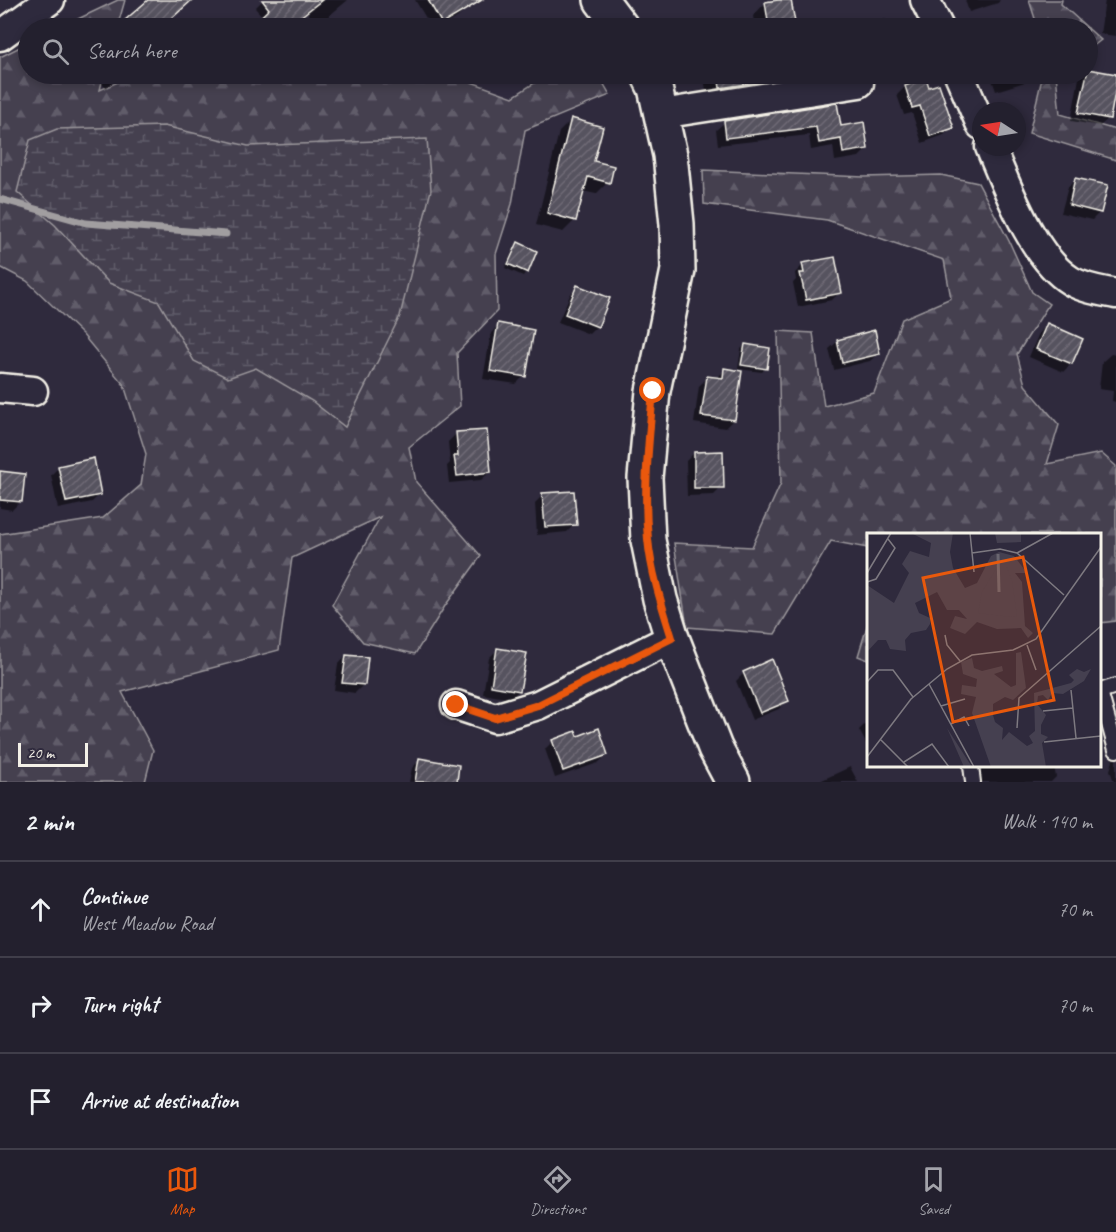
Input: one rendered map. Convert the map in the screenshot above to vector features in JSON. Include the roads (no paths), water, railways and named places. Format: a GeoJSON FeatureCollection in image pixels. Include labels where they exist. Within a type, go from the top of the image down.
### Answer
{"type":"FeatureCollection","features":[{"type":"Feature","properties":{"kind":"street"},"geometry":{"type":"LineString","coordinates":[[25,18],[50,0]]}},
{"type":"Feature","properties":{"kind":"street"},"geometry":{"type":"LineString","coordinates":[[602,0],[615,18]]}},
{"type":"Feature","properties":{"kind":"street"},"geometry":{"type":"LineString","coordinates":[[924,0],[934,18]]}},
{"type":"Feature","properties":{"kind":"street"},"geometry":{"type":"LineString","coordinates":[[0,36],[18,23]]}},
{"type":"Feature","properties":{"kind":"street"},"geometry":{"type":"LineString","coordinates":[[654,84],[670,155],[677,224],[678,270],[653,391],[645,478],[648,540],[660,599],[672,638],[715,748],[733,782]]}},
{"type":"Feature","properties":{"kind":"street"},"geometry":{"type":"LineString","coordinates":[[661,114],[853,84]]}},
{"type":"Feature","properties":{"kind":"street"},"geometry":{"type":"LineString","coordinates":[[963,84],[972,105]]}},
{"type":"Feature","properties":{"kind":"street"},"geometry":{"type":"LineString","coordinates":[[994,156],[1020,214],[1052,265],[1073,282],[1091,289],[1116,294]]}},
{"type":"Feature","properties":{"kind":"street"},"geometry":{"type":"LineString","coordinates":[[0,388],[33,391]]}},
{"type":"Feature","properties":{"kind":"street"},"geometry":{"type":"LineString","coordinates":[[456,705],[495,718],[538,705],[672,638]]}},
{"type":"Feature","properties":{"kind":"lane"},"geometry":{"type":"LineString","coordinates":[[1101,691],[1116,686]]}},
{"type":"Feature","properties":{"kind":"lane"},"geometry":{"type":"LineString","coordinates":[[1101,695],[1116,750]]}},
{"type":"Feature","properties":{"kind":"lane"},"geometry":{"type":"LineString","coordinates":[[971,767],[973,782]]}},
{"type":"Feature","properties":{"kind":"waterway"},"geometry":{"type":"LineString","coordinates":[[0,199],[86,223],[226,234]]}}]}
